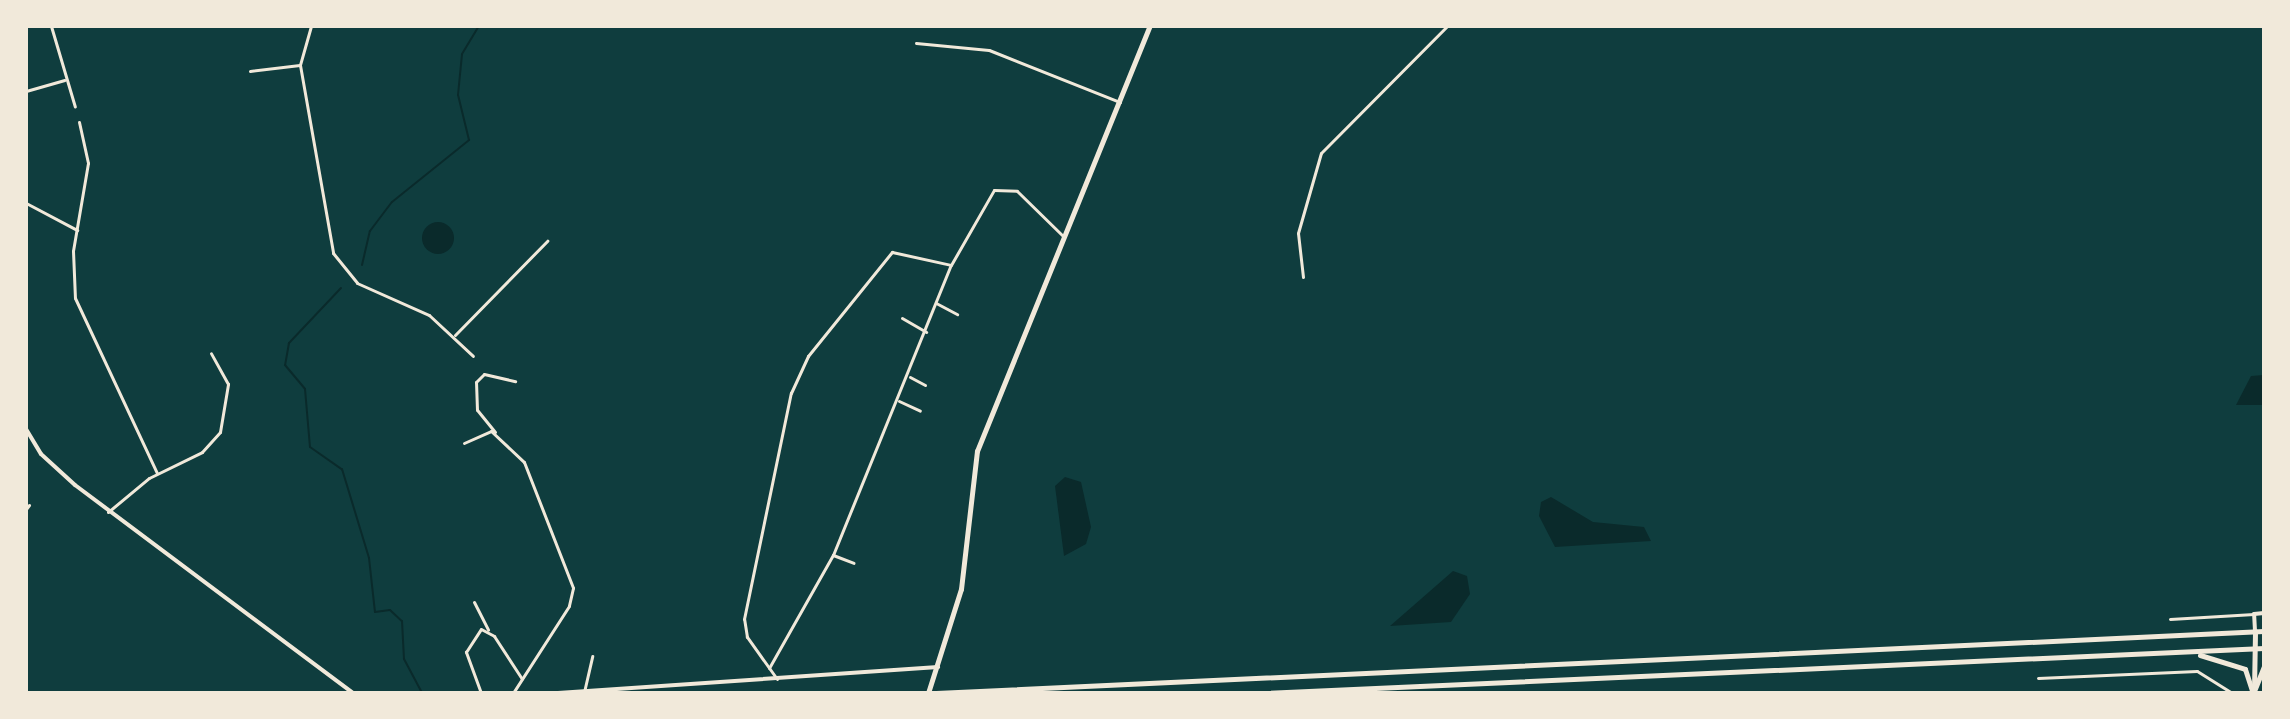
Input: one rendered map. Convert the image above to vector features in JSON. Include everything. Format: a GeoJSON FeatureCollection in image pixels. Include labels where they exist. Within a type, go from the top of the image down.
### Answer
{"type":"FeatureCollection","features":[{"type":"Feature","properties":{"kind":"main road"},"geometry":{"type":"LineString","coordinates":[[928,693],[965,566],[977,451],[1150,26]]}},
{"type":"Feature","properties":{"kind":"main road"},"geometry":{"type":"LineString","coordinates":[[2253,693],[2255,631]]}},
{"type":"Feature","properties":{"kind":"main road"},"geometry":{"type":"LineString","coordinates":[[936,693],[2264,631]]}},
{"type":"Feature","properties":{"kind":"main road"},"geometry":{"type":"LineString","coordinates":[[1265,693],[2264,648]]}},
{"type":"Feature","properties":{"kind":"main road"},"geometry":{"type":"LineString","coordinates":[[2188,653],[2237,664],[2253,693]]}},
{"type":"Feature","properties":{"kind":"main road"},"geometry":{"type":"LineString","coordinates":[[2253,693],[2264,666]]}},
{"type":"Feature","properties":{"kind":"street"},"geometry":{"type":"LineString","coordinates":[[51,26],[75,107]]}},
{"type":"Feature","properties":{"kind":"street"},"geometry":{"type":"LineString","coordinates":[[311,26],[300,65],[333,253],[357,283],[429,315],[455,335],[473,356]]}},
{"type":"Feature","properties":{"kind":"street"},"geometry":{"type":"LineString","coordinates":[[1303,277],[1298,233],[1321,153],[1447,26]]}},
{"type":"Feature","properties":{"kind":"street"},"geometry":{"type":"LineString","coordinates":[[916,43],[989,50],[1120,102]]}},
{"type":"Feature","properties":{"kind":"street"},"geometry":{"type":"LineString","coordinates":[[250,71],[300,65]]}},
{"type":"Feature","properties":{"kind":"street"},"geometry":{"type":"LineString","coordinates":[[26,91],[66,79]]}},
{"type":"Feature","properties":{"kind":"street"},"geometry":{"type":"LineString","coordinates":[[79,122],[88,163],[77,230],[78,306],[157,473]]}},
{"type":"Feature","properties":{"kind":"street"},"geometry":{"type":"LineString","coordinates":[[769,668],[833,555],[910,377],[951,265],[979,207],[1001,188],[1017,191],[1063,236]]}},
{"type":"Feature","properties":{"kind":"street"},"geometry":{"type":"LineString","coordinates":[[26,203],[48,221],[77,230]]}},
{"type":"Feature","properties":{"kind":"street"},"geometry":{"type":"LineString","coordinates":[[455,335],[547,241]]}},
{"type":"Feature","properties":{"kind":"street"},"geometry":{"type":"LineString","coordinates":[[777,679],[747,637],[744,619],[797,376],[892,252],[951,265]]}},
{"type":"Feature","properties":{"kind":"street"},"geometry":{"type":"LineString","coordinates":[[936,303],[957,314]]}},
{"type":"Feature","properties":{"kind":"street"},"geometry":{"type":"LineString","coordinates":[[902,318],[926,332]]}},
{"type":"Feature","properties":{"kind":"street"},"geometry":{"type":"LineString","coordinates":[[108,512],[157,473],[202,452],[224,424],[228,384],[211,353]]}},
{"type":"Feature","properties":{"kind":"street"},"geometry":{"type":"LineString","coordinates":[[513,693],[573,588],[529,471],[477,410],[476,382],[484,374],[515,381]]}},
{"type":"Feature","properties":{"kind":"street"},"geometry":{"type":"LineString","coordinates":[[910,377],[925,385]]}},
{"type":"Feature","properties":{"kind":"street"},"geometry":{"type":"LineString","coordinates":[[899,401],[920,411]]}},
{"type":"Feature","properties":{"kind":"street"},"geometry":{"type":"LineString","coordinates":[[26,429],[54,468],[108,512],[353,693]]}},
{"type":"Feature","properties":{"kind":"street"},"geometry":{"type":"LineString","coordinates":[[464,443],[495,433]]}},
{"type":"Feature","properties":{"kind":"street"},"geometry":{"type":"LineString","coordinates":[[833,555],[854,563]]}},
{"type":"Feature","properties":{"kind":"street"},"geometry":{"type":"LineString","coordinates":[[474,602],[488,630],[523,680]]}},
{"type":"Feature","properties":{"kind":"street"},"geometry":{"type":"LineString","coordinates":[[2170,619],[2264,613]]}},
{"type":"Feature","properties":{"kind":"street"},"geometry":{"type":"LineString","coordinates":[[2254,614],[2255,631]]}},
{"type":"Feature","properties":{"kind":"street"},"geometry":{"type":"LineString","coordinates":[[481,693],[467,646],[488,630]]}},
{"type":"Feature","properties":{"kind":"street"},"geometry":{"type":"LineString","coordinates":[[584,692],[592,656]]}},
{"type":"Feature","properties":{"kind":"street"},"geometry":{"type":"LineString","coordinates":[[558,693],[938,667]]}},
{"type":"Feature","properties":{"kind":"street"},"geometry":{"type":"LineString","coordinates":[[2038,678],[2197,671],[2232,693]]}},
{"type":"Feature","properties":{"kind":"water"},"geometry":{"type":"Polygon","coordinates":[[[438,222],[449,227],[454,238],[449,249],[438,254],[427,249],[422,238],[427,227],[438,222]]]}},
{"type":"Feature","properties":{"kind":"water"},"geometry":{"type":"Polygon","coordinates":[[[2264,375],[2264,405],[2236,405],[2251,376],[2264,375]]]}},
{"type":"Feature","properties":{"kind":"water"},"geometry":{"type":"Polygon","coordinates":[[[1065,477],[1081,482],[1091,527],[1086,544],[1064,556],[1055,486],[1065,477]]]}},
{"type":"Feature","properties":{"kind":"water"},"geometry":{"type":"Polygon","coordinates":[[[1551,497],[1593,522],[1644,527],[1651,541],[1555,547],[1539,516],[1541,502],[1551,497]]]}},
{"type":"Feature","properties":{"kind":"water"},"geometry":{"type":"Polygon","coordinates":[[[1453,571],[1467,576],[1470,594],[1451,622],[1390,626],[1453,571]]]}},
{"type":"Feature","properties":{"kind":"waterway"},"geometry":{"type":"LineString","coordinates":[[362,265],[370,231],[392,202],[469,140],[458,95],[462,54],[479,26]]}},
{"type":"Feature","properties":{"kind":"waterway"},"geometry":{"type":"LineString","coordinates":[[341,288],[289,343],[285,365],[305,389],[310,447],[342,469],[369,558],[375,612],[390,610],[402,621],[404,659],[422,693]]}}]}
